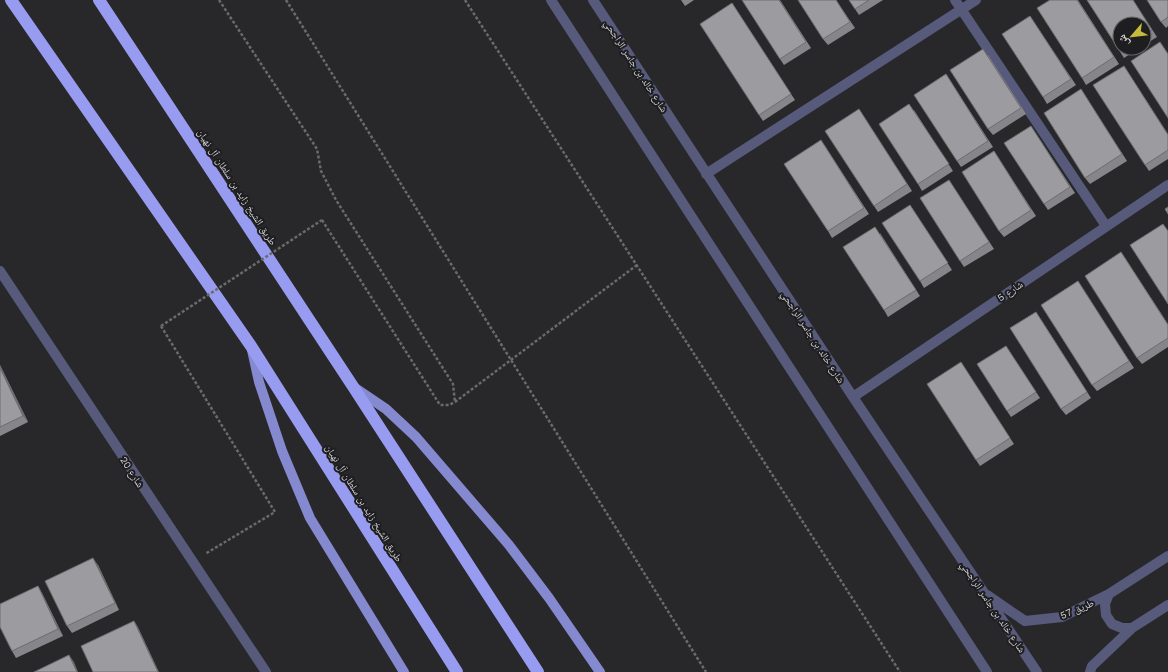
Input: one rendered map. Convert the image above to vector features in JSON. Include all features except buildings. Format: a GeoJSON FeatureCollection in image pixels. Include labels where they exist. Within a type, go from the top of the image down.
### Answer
{"type":"FeatureCollection","features":[{"type":"Feature","properties":{"kind":"highway","name":"طريق الشيخ زايد بن سلطان آل نهيان"},"geometry":{"type":"LineString","coordinates":[[11,0],[251,346],[457,672]]}},
{"type":"Feature","properties":{"kind":"highway","name":"طريق الشيخ زايد بن سلطان آل نهيان"},"geometry":{"type":"LineString","coordinates":[[99,0],[354,388],[538,672]]}},
{"type":"Feature","properties":{"kind":"main road","name":"طريق الشيخ زايد بن سلطان آل نهيان"},"geometry":{"type":"LineString","coordinates":[[251,346],[259,382],[279,444],[310,518],[404,672]]}},
{"type":"Feature","properties":{"kind":"main road","name":"طريق الشيخ زايد بن سلطان آل نهيان"},"geometry":{"type":"LineString","coordinates":[[354,388],[386,409],[416,437],[509,545],[549,598],[600,672]]}},
{"type":"Feature","properties":{"kind":"street"},"geometry":{"type":"LineString","coordinates":[[551,0],[987,672]]}},
{"type":"Feature","properties":{"kind":"street","name":"شارع خالد بن جاسر الراجحي"},"geometry":{"type":"LineString","coordinates":[[593,0],[853,397],[982,592],[1037,672]]}},
{"type":"Feature","properties":{"kind":"street"},"geometry":{"type":"LineString","coordinates":[[955,0],[1106,226]]}},
{"type":"Feature","properties":{"kind":"street"},"geometry":{"type":"LineString","coordinates":[[706,174],[976,0]]}},
{"type":"Feature","properties":{"kind":"street","name":"شارع 5"},"geometry":{"type":"LineString","coordinates":[[853,397],[1168,185]]}},
{"type":"Feature","properties":{"kind":"street","name":"شارع 20"},"geometry":{"type":"LineString","coordinates":[[2,277],[266,672]]}},
{"type":"Feature","properties":{"kind":"street","name":"طريق 57"},"geometry":{"type":"LineString","coordinates":[[982,592],[1025,621],[1062,617],[1109,594],[1168,556]]}},
{"type":"Feature","properties":{"kind":"street"},"geometry":{"type":"LineString","coordinates":[[1109,594],[1104,604],[1106,615],[1112,624],[1122,628],[1132,628]]}},
{"type":"Feature","properties":{"kind":"street"},"geometry":{"type":"LineString","coordinates":[[1090,672],[1092,666],[1132,628],[1168,605]]}},
{"type":"Feature","properties":{"kind":"path"},"geometry":{"type":"LineString","coordinates":[[219,0],[317,149],[321,171],[336,200],[453,384],[455,402]]}},
{"type":"Feature","properties":{"kind":"path"},"geometry":{"type":"LineString","coordinates":[[286,0],[706,672]]}},
{"type":"Feature","properties":{"kind":"path"},"geometry":{"type":"LineString","coordinates":[[465,0],[900,672]]}},
{"type":"Feature","properties":{"kind":"path"},"geometry":{"type":"LineString","coordinates":[[192,562],[275,512],[161,326],[322,220],[440,405],[449,405],[512,360],[637,265]]}}]}
